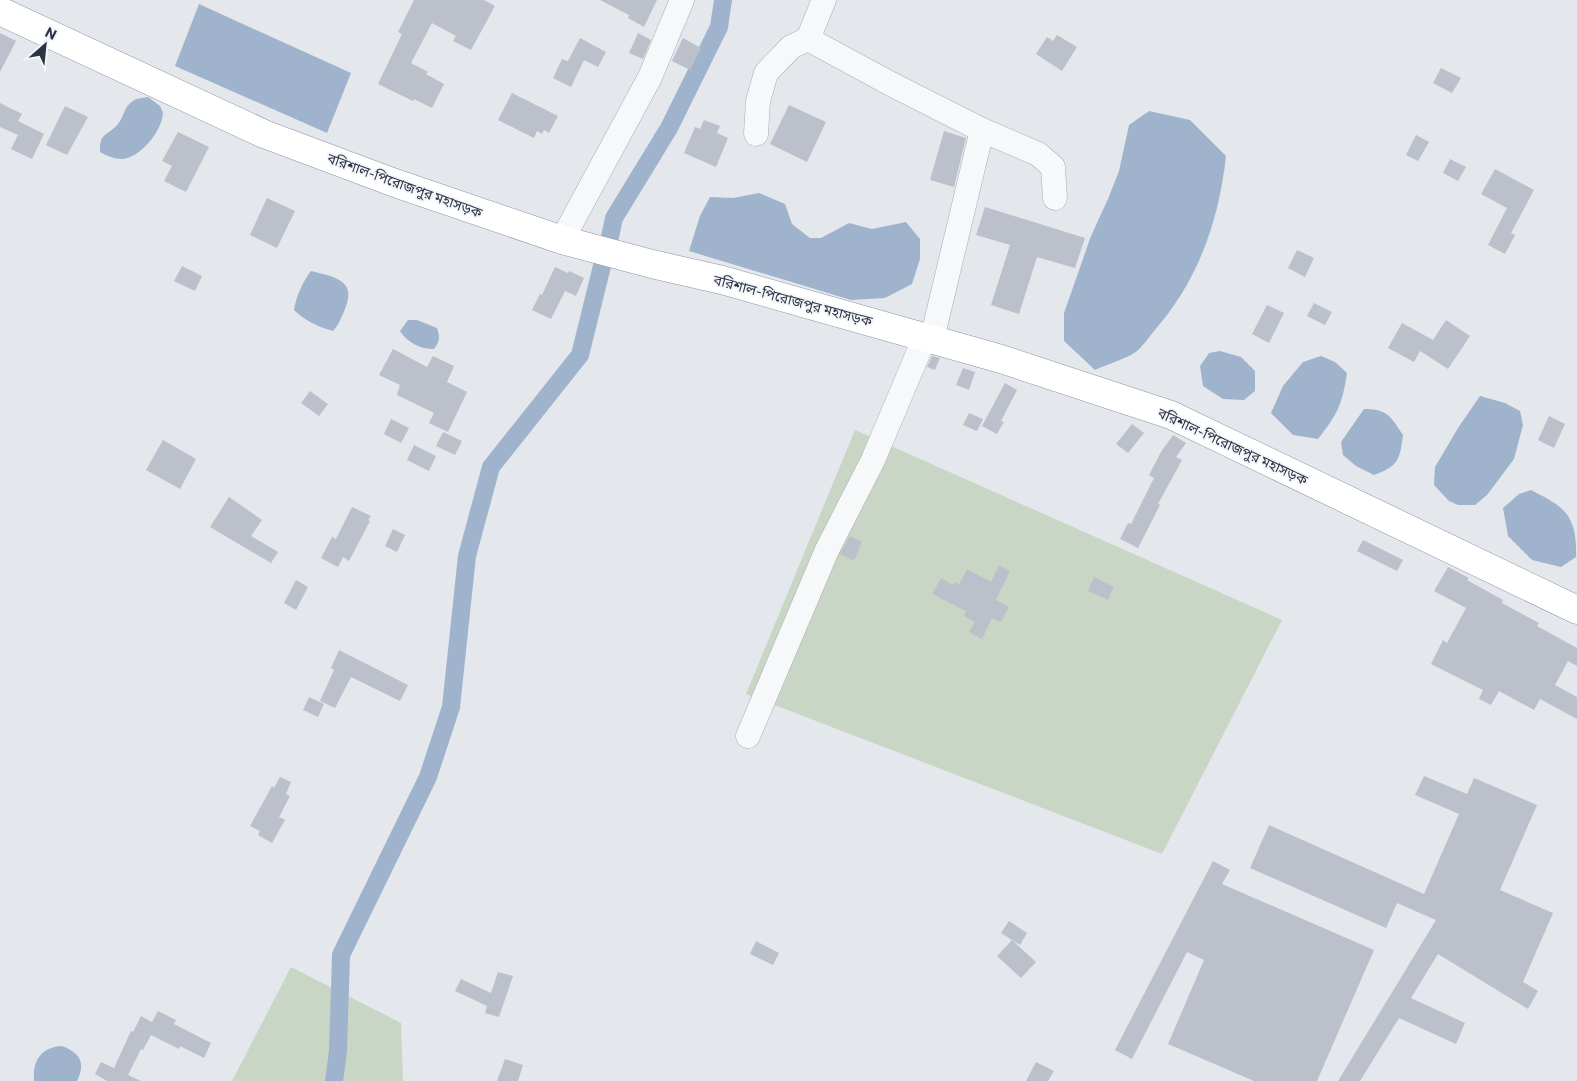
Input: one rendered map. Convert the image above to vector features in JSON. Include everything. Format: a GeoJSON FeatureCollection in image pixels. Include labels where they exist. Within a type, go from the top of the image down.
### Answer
{"type":"FeatureCollection","features":[{"type":"Feature","properties":{"kind":"highway","name":"বরিশাল-পিরোজপুর মহাসড়ক"},"geometry":{"type":"LineString","coordinates":[[0,11],[264,134],[395,183],[562,240],[722,280],[1001,359],[1170,415],[1577,610]]}},
{"type":"Feature","properties":{"kind":"street"},"geometry":{"type":"LineString","coordinates":[[562,240],[650,77],[682,0]]}},
{"type":"Feature","properties":{"kind":"street"},"geometry":{"type":"LineString","coordinates":[[756,134],[758,101],[766,73],[791,47],[808,39],[824,0]]}},
{"type":"Feature","properties":{"kind":"street"},"geometry":{"type":"LineString","coordinates":[[808,39],[982,130],[1038,154],[1053,167],[1054,198]]}},
{"type":"Feature","properties":{"kind":"street"},"geometry":{"type":"LineString","coordinates":[[748,736],[827,550],[873,460],[928,338],[982,130]]}},
{"type":"Feature","properties":{"kind":"green space"},"geometry":{"type":"Polygon","coordinates":[[[855,430],[1282,620],[1162,854],[746,694],[855,430]]]}},
{"type":"Feature","properties":{"kind":"green space"},"geometry":{"type":"Polygon","coordinates":[[[291,967],[401,1023],[403,1081],[232,1081],[291,967]]]}},
{"type":"Feature","properties":{"kind":"water"},"geometry":{"type":"Polygon","coordinates":[[[199,4],[351,73],[327,133],[175,66],[199,4]]]}},
{"type":"Feature","properties":{"kind":"water"},"geometry":{"type":"Polygon","coordinates":[[[148,97],[160,106],[163,113],[159,127],[149,142],[137,153],[123,159],[111,157],[100,152],[101,141],[118,124],[130,103],[136,99],[148,97]]]}},
{"type":"Feature","properties":{"kind":"water"},"geometry":{"type":"Polygon","coordinates":[[[1149,111],[1190,120],[1226,156],[1218,204],[1204,249],[1183,292],[1169,312],[1137,351],[1123,359],[1095,370],[1064,341],[1064,313],[1091,236],[1119,171],[1129,125],[1149,111]]]}},
{"type":"Feature","properties":{"kind":"water"},"geometry":{"type":"Polygon","coordinates":[[[759,193],[785,204],[792,224],[810,238],[821,238],[849,223],[872,229],[906,222],[920,239],[920,259],[912,284],[885,298],[851,300],[689,251],[700,216],[710,197],[733,198],[759,193]]]}},
{"type":"Feature","properties":{"kind":"water"},"geometry":{"type":"Polygon","coordinates":[[[311,271],[341,281],[347,289],[348,300],[346,306],[339,323],[333,331],[312,323],[294,310],[300,289],[311,271]]]}},
{"type":"Feature","properties":{"kind":"water"},"geometry":{"type":"Polygon","coordinates":[[[408,320],[417,320],[437,328],[439,339],[434,349],[424,348],[415,344],[403,335],[400,331],[408,320]]]}},
{"type":"Feature","properties":{"kind":"water"},"geometry":{"type":"Polygon","coordinates":[[[1220,351],[1241,357],[1255,371],[1255,391],[1244,400],[1223,399],[1203,386],[1200,366],[1209,353],[1220,351]]]}},
{"type":"Feature","properties":{"kind":"water"},"geometry":{"type":"Polygon","coordinates":[[[1321,356],[1335,362],[1347,373],[1341,401],[1335,415],[1318,439],[1293,435],[1271,413],[1283,386],[1303,362],[1321,356]]]}},
{"type":"Feature","properties":{"kind":"water"},"geometry":{"type":"Polygon","coordinates":[[[1480,396],[1505,403],[1520,411],[1523,425],[1514,459],[1487,495],[1475,505],[1458,505],[1449,501],[1434,485],[1435,467],[1480,396]]]}},
{"type":"Feature","properties":{"kind":"water"},"geometry":{"type":"Polygon","coordinates":[[[1364,409],[1384,412],[1403,435],[1397,461],[1389,468],[1374,475],[1356,466],[1343,455],[1341,442],[1364,409]]]}},
{"type":"Feature","properties":{"kind":"water"},"geometry":{"type":"Polygon","coordinates":[[[1531,490],[1560,507],[1571,521],[1576,542],[1576,557],[1561,567],[1532,560],[1508,536],[1503,508],[1519,494],[1531,490]]]}},
{"type":"Feature","properties":{"kind":"water"},"geometry":{"type":"Polygon","coordinates":[[[62,1046],[73,1052],[80,1059],[81,1068],[77,1081],[34,1081],[35,1067],[40,1056],[49,1049],[62,1046]]]}},
{"type":"Feature","properties":{"kind":"building"},"geometry":{"type":"Polygon","coordinates":[[[414,0],[484,0],[495,6],[471,50],[453,41],[456,36],[432,23],[411,63],[428,72],[426,74],[444,84],[432,108],[378,84],[402,34],[398,32],[414,0]]]}},
{"type":"Feature","properties":{"kind":"building"},"geometry":{"type":"Polygon","coordinates":[[[600,0],[657,0],[644,27],[628,18],[629,15],[600,0]]]}},
{"type":"Feature","properties":{"kind":"building"},"geometry":{"type":"Polygon","coordinates":[[[0,33],[16,41],[0,72],[0,33]]]}},
{"type":"Feature","properties":{"kind":"building"},"geometry":{"type":"Polygon","coordinates":[[[638,33],[651,40],[643,59],[629,53],[638,33]]]}},
{"type":"Feature","properties":{"kind":"building"},"geometry":{"type":"Polygon","coordinates":[[[1057,35],[1077,47],[1062,71],[1036,54],[1047,37],[1053,41],[1057,35]]]}},
{"type":"Feature","properties":{"kind":"building"},"geometry":{"type":"Polygon","coordinates":[[[580,38],[606,52],[598,67],[584,60],[571,87],[553,78],[562,59],[568,61],[580,38]]]}},
{"type":"Feature","properties":{"kind":"building"},"geometry":{"type":"Polygon","coordinates":[[[683,38],[701,48],[690,70],[672,61],[683,38]]]}},
{"type":"Feature","properties":{"kind":"building"},"geometry":{"type":"Polygon","coordinates":[[[1441,68],[1461,78],[1452,93],[1433,83],[1441,68]]]}},
{"type":"Feature","properties":{"kind":"building"},"geometry":{"type":"Polygon","coordinates":[[[512,93],[558,116],[549,133],[544,130],[542,134],[537,131],[534,138],[498,120],[512,93]]]}},
{"type":"Feature","properties":{"kind":"building"},"geometry":{"type":"Polygon","coordinates":[[[0,103],[22,114],[18,121],[44,134],[32,159],[11,149],[18,135],[0,127],[0,103]]]}},
{"type":"Feature","properties":{"kind":"building"},"geometry":{"type":"Polygon","coordinates":[[[789,105],[826,122],[807,162],[770,144],[789,105]]]}},
{"type":"Feature","properties":{"kind":"building"},"geometry":{"type":"Polygon","coordinates":[[[65,106],[88,117],[67,155],[46,145],[65,106]]]}},
{"type":"Feature","properties":{"kind":"building"},"geometry":{"type":"Polygon","coordinates":[[[704,120],[720,126],[717,133],[728,138],[716,167],[684,153],[695,127],[700,129],[704,120]]]}},
{"type":"Feature","properties":{"kind":"building"},"geometry":{"type":"Polygon","coordinates":[[[944,131],[966,138],[954,187],[930,180],[944,131]]]}},
{"type":"Feature","properties":{"kind":"building"},"geometry":{"type":"Polygon","coordinates":[[[178,132],[209,147],[186,192],[164,181],[172,166],[162,161],[178,132]]]}},
{"type":"Feature","properties":{"kind":"building"},"geometry":{"type":"Polygon","coordinates":[[[1416,135],[1429,142],[1418,161],[1406,155],[1416,135]]]}},
{"type":"Feature","properties":{"kind":"building"},"geometry":{"type":"Polygon","coordinates":[[[1450,159],[1466,167],[1458,181],[1443,173],[1450,159]]]}},
{"type":"Feature","properties":{"kind":"building"},"geometry":{"type":"Polygon","coordinates":[[[1495,169],[1534,190],[1511,233],[1515,235],[1505,254],[1488,245],[1507,208],[1481,194],[1495,169]]]}},
{"type":"Feature","properties":{"kind":"building"},"geometry":{"type":"Polygon","coordinates":[[[267,198],[295,211],[277,248],[250,235],[267,198]]]}},
{"type":"Feature","properties":{"kind":"building"},"geometry":{"type":"Polygon","coordinates":[[[985,207],[1085,238],[1075,268],[1037,257],[1019,314],[991,305],[1010,245],[976,235],[985,207]]]}},
{"type":"Feature","properties":{"kind":"building"},"geometry":{"type":"Polygon","coordinates":[[[1297,250],[1314,258],[1305,277],[1288,268],[1297,250]]]}},
{"type":"Feature","properties":{"kind":"building"},"geometry":{"type":"Polygon","coordinates":[[[182,266],[202,276],[195,291],[174,281],[182,266]]]}},
{"type":"Feature","properties":{"kind":"building"},"geometry":{"type":"Polygon","coordinates":[[[555,267],[584,278],[576,296],[565,291],[551,319],[532,310],[540,294],[542,295],[555,267]]]}},
{"type":"Feature","properties":{"kind":"building"},"geometry":{"type":"Polygon","coordinates":[[[1314,303],[1332,312],[1325,325],[1307,316],[1314,303]]]}},
{"type":"Feature","properties":{"kind":"building"},"geometry":{"type":"Polygon","coordinates":[[[1267,305],[1284,313],[1269,343],[1252,334],[1267,305]]]}},
{"type":"Feature","properties":{"kind":"building"},"geometry":{"type":"Polygon","coordinates":[[[1446,320],[1470,336],[1448,369],[1420,351],[1414,362],[1388,348],[1402,323],[1433,340],[1446,320]]]}},
{"type":"Feature","properties":{"kind":"building"},"geometry":{"type":"Polygon","coordinates":[[[393,349],[427,367],[433,356],[454,366],[447,382],[467,392],[448,432],[429,423],[434,413],[397,395],[400,385],[379,375],[393,349]]]}},
{"type":"Feature","properties":{"kind":"building"},"geometry":{"type":"Polygon","coordinates":[[[932,356],[940,358],[935,370],[927,367],[932,356]]]}},
{"type":"Feature","properties":{"kind":"building"},"geometry":{"type":"Polygon","coordinates":[[[963,368],[975,372],[969,390],[956,385],[963,368]]]}},
{"type":"Feature","properties":{"kind":"building"},"geometry":{"type":"Polygon","coordinates":[[[1005,383],[1017,390],[1001,421],[1004,422],[997,434],[982,426],[1005,383]]]}},
{"type":"Feature","properties":{"kind":"building"},"geometry":{"type":"Polygon","coordinates":[[[310,391],[328,404],[319,416],[301,403],[310,391]]]}},
{"type":"Feature","properties":{"kind":"building"},"geometry":{"type":"Polygon","coordinates":[[[969,413],[983,419],[977,431],[963,425],[969,413]]]}},
{"type":"Feature","properties":{"kind":"building"},"geometry":{"type":"Polygon","coordinates":[[[1549,416],[1565,424],[1554,448],[1538,440],[1549,416]]]}},
{"type":"Feature","properties":{"kind":"building"},"geometry":{"type":"Polygon","coordinates":[[[391,419],[409,428],[401,443],[384,434],[391,419]]]}},
{"type":"Feature","properties":{"kind":"building"},"geometry":{"type":"Polygon","coordinates":[[[1132,424],[1144,433],[1128,453],[1116,444],[1132,424]]]}},
{"type":"Feature","properties":{"kind":"building"},"geometry":{"type":"Polygon","coordinates":[[[443,432],[462,441],[455,455],[436,446],[443,432]]]}},
{"type":"Feature","properties":{"kind":"building"},"geometry":{"type":"Polygon","coordinates":[[[1173,435],[1186,443],[1176,457],[1182,460],[1158,504],[1160,505],[1138,548],[1120,539],[1128,523],[1131,524],[1154,478],[1149,475],[1161,452],[1173,435]]]}},
{"type":"Feature","properties":{"kind":"building"},"geometry":{"type":"Polygon","coordinates":[[[163,440],[196,459],[180,489],[146,470],[163,440]]]}},
{"type":"Feature","properties":{"kind":"building"},"geometry":{"type":"Polygon","coordinates":[[[414,445],[436,456],[429,471],[407,460],[414,445]]]}},
{"type":"Feature","properties":{"kind":"building"},"geometry":{"type":"Polygon","coordinates":[[[229,497],[262,520],[251,536],[278,552],[271,563],[210,527],[229,497]]]}},
{"type":"Feature","properties":{"kind":"building"},"geometry":{"type":"Polygon","coordinates":[[[352,507],[371,516],[368,520],[370,521],[349,561],[343,557],[338,567],[321,558],[332,537],[336,539],[352,507]]]}},
{"type":"Feature","properties":{"kind":"building"},"geometry":{"type":"Polygon","coordinates":[[[393,529],[405,535],[397,552],[385,546],[393,529]]]}},
{"type":"Feature","properties":{"kind":"building"},"geometry":{"type":"Polygon","coordinates":[[[850,536],[862,542],[854,561],[840,554],[850,536]]]}},
{"type":"Feature","properties":{"kind":"building"},"geometry":{"type":"Polygon","coordinates":[[[1363,540],[1403,560],[1397,571],[1357,551],[1363,540]]]}},
{"type":"Feature","properties":{"kind":"building"},"geometry":{"type":"Polygon","coordinates":[[[999,565],[1010,571],[996,600],[1009,607],[1001,622],[992,618],[982,639],[969,632],[975,622],[964,616],[966,611],[932,594],[941,578],[953,585],[955,582],[959,585],[967,569],[991,582],[999,565]]]}},
{"type":"Feature","properties":{"kind":"building"},"geometry":{"type":"Polygon","coordinates":[[[1448,567],[1503,600],[1502,603],[1539,623],[1537,626],[1577,648],[1577,666],[1568,661],[1555,685],[1577,697],[1577,719],[1540,699],[1534,710],[1499,691],[1491,705],[1479,699],[1483,690],[1431,664],[1443,640],[1447,643],[1466,608],[1434,591],[1448,567]]]}},
{"type":"Feature","properties":{"kind":"building"},"geometry":{"type":"Polygon","coordinates":[[[1094,577],[1114,587],[1108,600],[1088,591],[1094,577]]]}},
{"type":"Feature","properties":{"kind":"building"},"geometry":{"type":"Polygon","coordinates":[[[296,580],[308,587],[296,610],[284,603],[296,580]]]}},
{"type":"Feature","properties":{"kind":"building"},"geometry":{"type":"Polygon","coordinates":[[[339,650],[408,685],[400,701],[351,677],[335,708],[320,701],[334,670],[331,668],[339,650]]]}},
{"type":"Feature","properties":{"kind":"building"},"geometry":{"type":"Polygon","coordinates":[[[309,697],[324,704],[318,717],[303,710],[309,697]]]}},
{"type":"Feature","properties":{"kind":"building"},"geometry":{"type":"Polygon","coordinates":[[[1424,776],[1467,794],[1474,778],[1537,805],[1500,890],[1553,913],[1523,982],[1538,991],[1528,1009],[1438,954],[1411,998],[1465,1023],[1456,1044],[1399,1018],[1360,1081],[1338,1081],[1436,920],[1397,903],[1386,928],[1250,868],[1269,825],[1424,894],[1459,814],[1415,795],[1424,776]]]}},
{"type":"Feature","properties":{"kind":"building"},"geometry":{"type":"Polygon","coordinates":[[[280,777],[291,782],[286,794],[290,796],[279,817],[285,820],[272,843],[258,835],[260,831],[250,826],[272,786],[274,788],[280,777]]]}},
{"type":"Feature","properties":{"kind":"building"},"geometry":{"type":"Polygon","coordinates":[[[1213,861],[1230,870],[1222,884],[1374,950],[1317,1081],[1254,1081],[1168,1044],[1204,960],[1187,952],[1132,1059],[1115,1050],[1213,861]]]}},
{"type":"Feature","properties":{"kind":"building"},"geometry":{"type":"Polygon","coordinates":[[[1009,921],[1027,933],[1020,945],[1001,933],[1009,921]]]}},
{"type":"Feature","properties":{"kind":"building"},"geometry":{"type":"Polygon","coordinates":[[[1012,940],[1036,962],[1021,978],[997,956],[1012,940]]]}},
{"type":"Feature","properties":{"kind":"building"},"geometry":{"type":"Polygon","coordinates":[[[756,941],[779,953],[773,965],[750,954],[756,941]]]}},
{"type":"Feature","properties":{"kind":"building"},"geometry":{"type":"Polygon","coordinates":[[[498,972],[513,976],[499,1017],[485,1013],[487,1006],[455,991],[461,979],[491,993],[498,972]]]}},
{"type":"Feature","properties":{"kind":"building"},"geometry":{"type":"Polygon","coordinates":[[[158,1011],[176,1020],[174,1024],[211,1043],[204,1058],[180,1046],[179,1049],[151,1035],[143,1050],[141,1049],[128,1075],[141,1081],[107,1081],[95,1074],[101,1062],[114,1068],[131,1031],[133,1032],[141,1016],[152,1022],[158,1011]]]}},
{"type":"Feature","properties":{"kind":"building"},"geometry":{"type":"Polygon","coordinates":[[[505,1059],[523,1065],[518,1081],[497,1081],[505,1059]]]}},
{"type":"Feature","properties":{"kind":"building"},"geometry":{"type":"Polygon","coordinates":[[[1036,1062],[1054,1071],[1048,1081],[1026,1081],[1036,1062]]]}},
{"type":"Feature","properties":{"kind":"waterway"},"geometry":{"type":"LineString","coordinates":[[610,237],[614,218],[669,128],[719,27],[723,0]]}},
{"type":"Feature","properties":{"kind":"waterway"},"geometry":{"type":"LineString","coordinates":[[334,1081],[338,1051],[341,955],[428,777],[451,707],[467,556],[491,467],[580,355],[602,266]]}}]}
